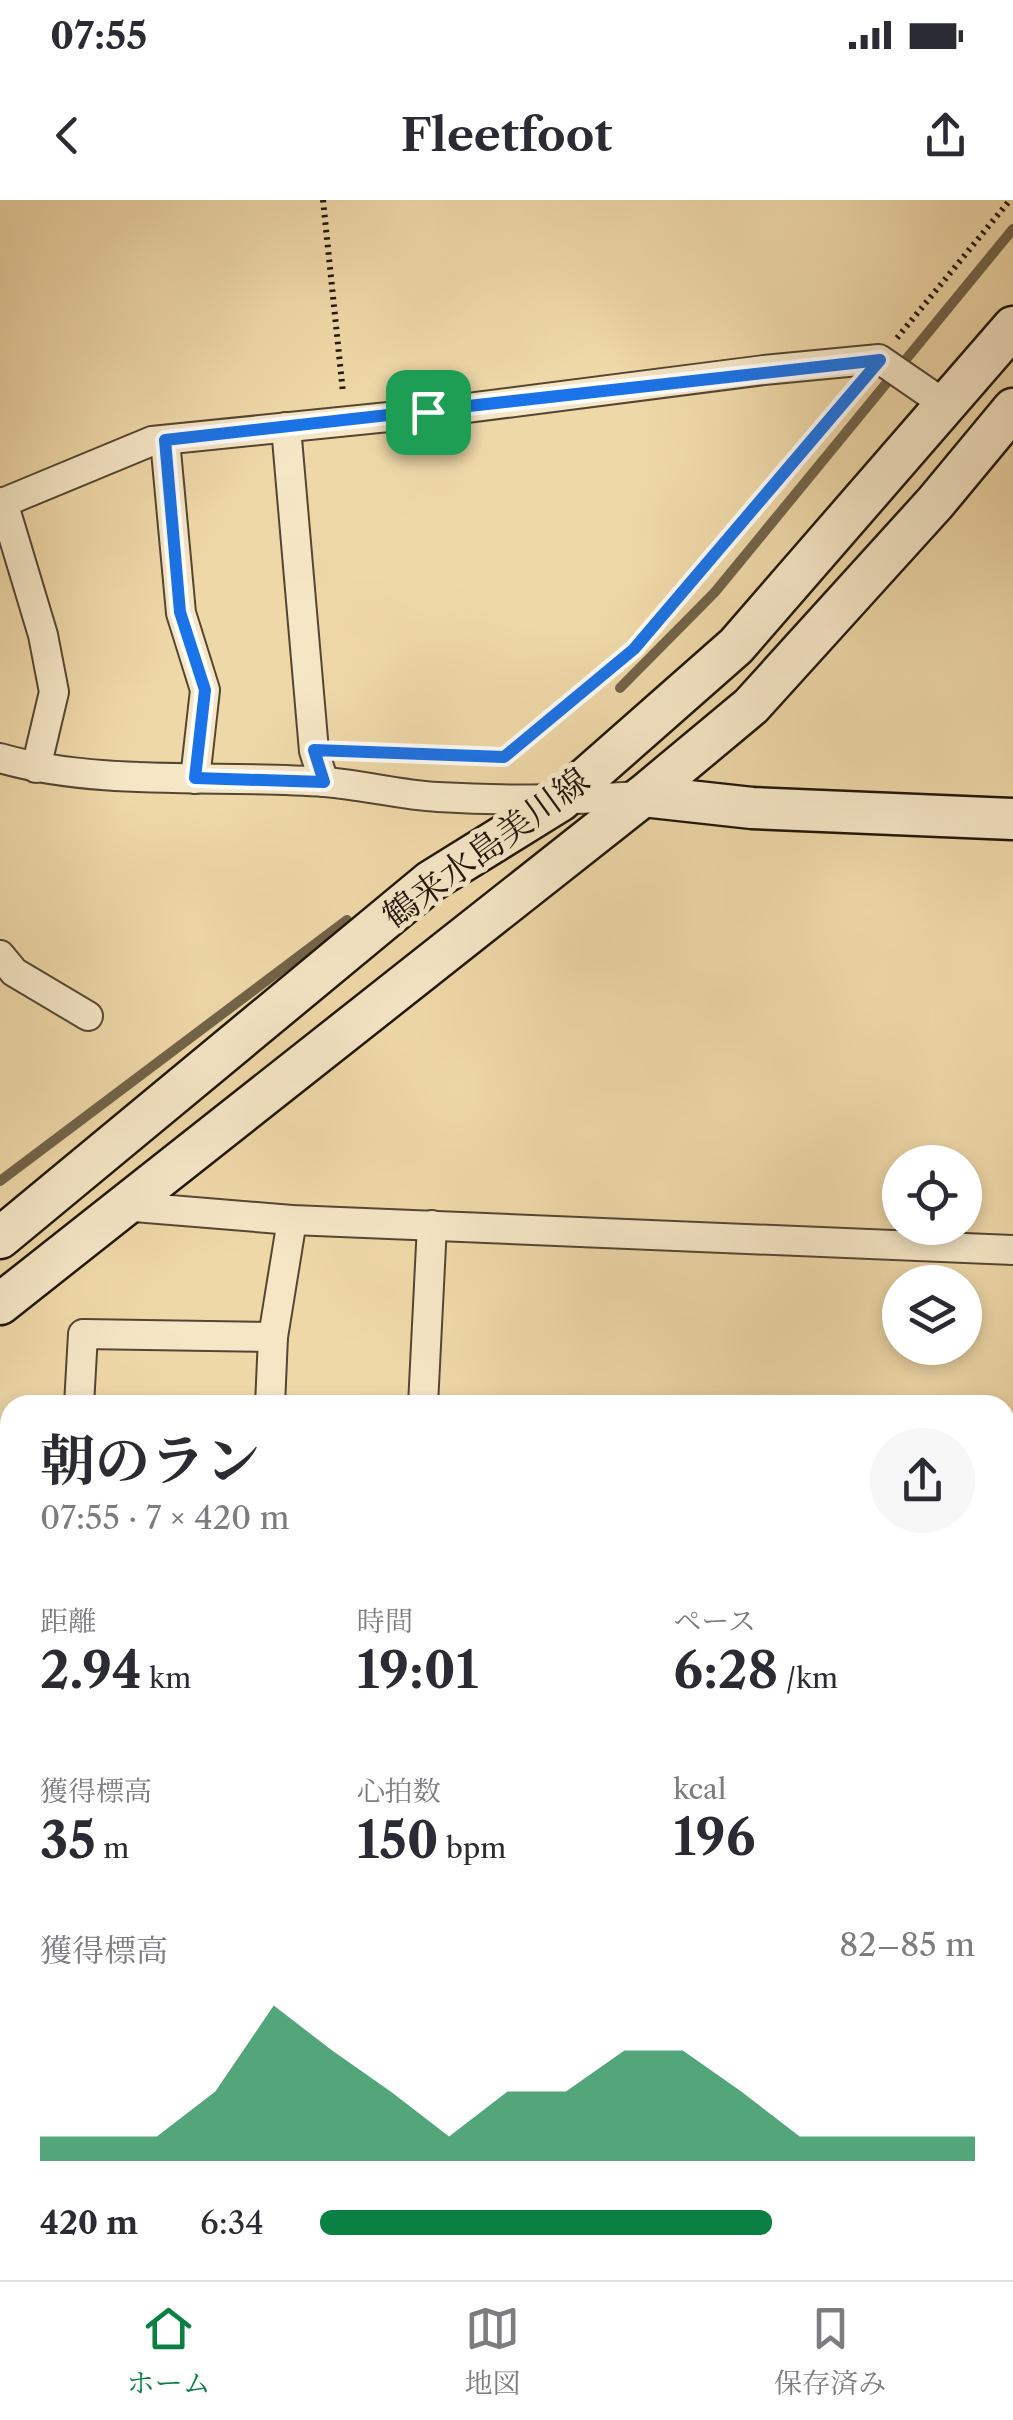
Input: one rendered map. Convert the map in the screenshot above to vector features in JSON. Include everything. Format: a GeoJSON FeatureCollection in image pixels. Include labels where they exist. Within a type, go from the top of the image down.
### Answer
{"type":"FeatureCollection","features":[{"type":"Feature","properties":{"kind":"main road","name":"鶴来水島美川線"},"geometry":{"type":"LineString","coordinates":[[0,1238],[432,881],[560,802],[736,646],[1013,328]]}},
{"type":"Feature","properties":{"kind":"main road","name":"鶴来水島美川線"},"geometry":{"type":"LineString","coordinates":[[0,1304],[643,796],[750,706],[936,503],[1013,409]]}},
{"type":"Feature","properties":{"kind":"main road"},"geometry":{"type":"LineString","coordinates":[[643,796],[752,808],[1013,819]]}},
{"type":"Feature","properties":{"kind":"street"},"geometry":{"type":"LineString","coordinates":[[36,768],[54,692],[43,635],[2,503],[152,441],[880,360],[946,405]]}},
{"type":"Feature","properties":{"kind":"street"},"geometry":{"type":"LineString","coordinates":[[286,427],[314,750],[324,782]]}},
{"type":"Feature","properties":{"kind":"street"},"geometry":{"type":"LineString","coordinates":[[165,440],[180,612],[205,690],[195,778]]}},
{"type":"Feature","properties":{"kind":"street"},"geometry":{"type":"LineString","coordinates":[[0,758],[36,768],[324,782],[434,797],[560,802],[643,796]]}},
{"type":"Feature","properties":{"kind":"street"},"geometry":{"type":"LineString","coordinates":[[0,954],[14,972],[88,1016]]}},
{"type":"Feature","properties":{"kind":"street"},"geometry":{"type":"LineString","coordinates":[[122,1206],[292,1220],[1013,1250]]}},
{"type":"Feature","properties":{"kind":"street"},"geometry":{"type":"LineString","coordinates":[[271,1395],[274,1337],[292,1220]]}},
{"type":"Feature","properties":{"kind":"street"},"geometry":{"type":"LineString","coordinates":[[424,1395],[432,1225]]}},
{"type":"Feature","properties":{"kind":"street"},"geometry":{"type":"LineString","coordinates":[[80,1395],[83,1334],[274,1337]]}},
{"type":"Feature","properties":{"kind":"path"},"geometry":{"type":"LineString","coordinates":[[322,200],[346,420]]}},
{"type":"Feature","properties":{"kind":"path"},"geometry":{"type":"LineString","coordinates":[[314,750],[504,757],[634,649],[880,360],[1010,200]]}},
{"type":"Feature","properties":{"kind":"waterway"},"geometry":{"type":"LineString","coordinates":[[620,688],[715,592],[1013,229]]}},
{"type":"Feature","properties":{"kind":"waterway"},"geometry":{"type":"LineString","coordinates":[[0,1181],[347,920]]}},
{"type":"Feature","properties":{"kind":"route"},"geometry":{"type":"LineString","coordinates":[[880,360],[634,649],[504,757],[314,750],[324,782],[195,778],[205,690],[180,612],[165,440],[428,412],[764,370],[880,360]]}}]}
